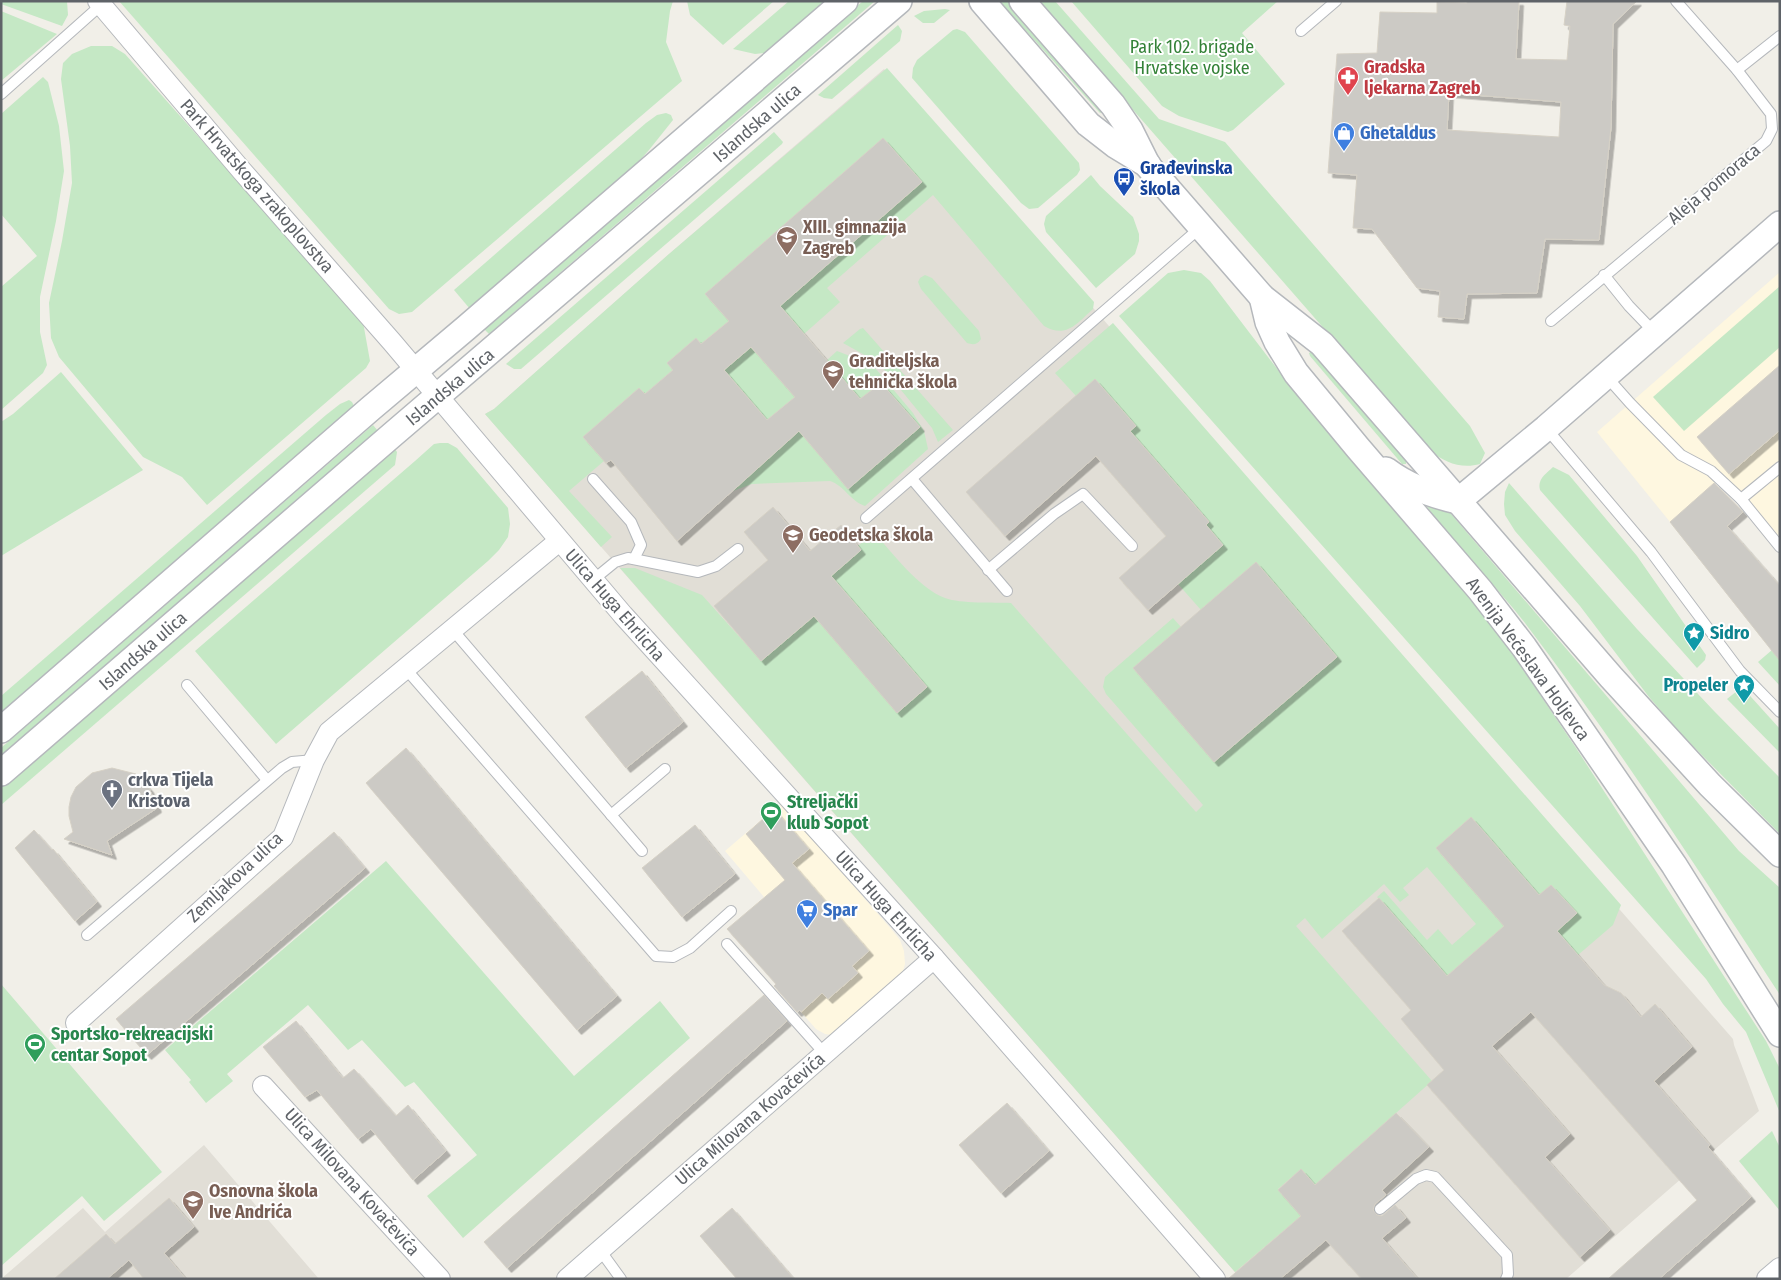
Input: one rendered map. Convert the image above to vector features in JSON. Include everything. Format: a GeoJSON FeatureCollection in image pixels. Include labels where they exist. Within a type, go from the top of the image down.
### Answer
{"type":"FeatureCollection","features":[{"type":"Feature","properties":{"kind":"street","name":"Islandska ulica"},"geometry":{"type":"LineString","coordinates":[[1,730],[415,370],[845,1]]}},
{"type":"Feature","properties":{"kind":"street","name":"Islandska ulica"},"geometry":{"type":"LineString","coordinates":[[1,773],[899,1]]}},
{"type":"Feature","properties":{"kind":"street","name":"Avenija Većeslava Holjevca"},"geometry":{"type":"LineString","coordinates":[[982,1],[1088,124],[1115,145],[1148,166]]}},
{"type":"Feature","properties":{"kind":"street","name":"Avenija Većeslava Holjevca"},"geometry":{"type":"LineString","coordinates":[[1022,1],[1113,105],[1130,130],[1148,166],[1262,297],[1322,344],[1662,734],[1710,785],[1780,854]]}},
{"type":"Feature","properties":{"kind":"street","name":"Park Hrvatskoga zrakoplovstva"},"geometry":{"type":"LineString","coordinates":[[100,3],[438,397]]}},
{"type":"Feature","properties":{"kind":"street"},"geometry":{"type":"LineString","coordinates":[[1358,448],[1403,482],[1436,496],[1458,501],[1546,428],[1780,224]]}},
{"type":"Feature","properties":{"kind":"street","name":"Avenija Većeslava Holjevca"},"geometry":{"type":"LineString","coordinates":[[1262,297],[1268,322],[1277,342],[1296,373],[1480,590],[1524,647],[1674,865],[1780,1034]]}},
{"type":"Feature","properties":{"kind":"street","name":"Ulica Huga Ehrlicha"},"geometry":{"type":"LineString","coordinates":[[438,397],[593,580],[934,958],[1215,1279]]}},
{"type":"Feature","properties":{"kind":"street","name":"Zemljakova ulica"},"geometry":{"type":"LineString","coordinates":[[76,1023],[283,837],[314,760],[329,732],[559,541]]}},
{"type":"Feature","properties":{"kind":"street","name":"Ulica Milovana Kovačevića"},"geometry":{"type":"LineString","coordinates":[[567,1279],[934,958]]}},
{"type":"Feature","properties":{"kind":"street","name":"Ulica Milovana Kovačevića"},"geometry":{"type":"LineString","coordinates":[[263,1086],[440,1279]]}},
{"type":"Feature","properties":{"kind":"street"},"geometry":{"type":"LineString","coordinates":[[1767,1279],[1780,1268]]}},
{"type":"Feature","properties":{"kind":"lane"},"geometry":{"type":"LineString","coordinates":[[1301,31],[1336,1]]}},
{"type":"Feature","properties":{"kind":"lane","name":"Aleja pomoraca"},"geometry":{"type":"LineString","coordinates":[[1551,321],[1766,141],[1772,129],[1771,114],[1738,70],[1676,1]]}},
{"type":"Feature","properties":{"kind":"lane"},"geometry":{"type":"LineString","coordinates":[[1,94],[100,3]]}},
{"type":"Feature","properties":{"kind":"lane"},"geometry":{"type":"LineString","coordinates":[[1738,70],[1780,36]]}},
{"type":"Feature","properties":{"kind":"lane"},"geometry":{"type":"LineString","coordinates":[[866,518],[1201,226]]}},
{"type":"Feature","properties":{"kind":"lane"},"geometry":{"type":"LineString","coordinates":[[1604,275],[1629,306],[1655,333]]}},
{"type":"Feature","properties":{"kind":"lane"},"geometry":{"type":"LineString","coordinates":[[1606,376],[1681,455],[1711,471],[1741,499],[1780,547]]}},
{"type":"Feature","properties":{"kind":"lane"},"geometry":{"type":"LineString","coordinates":[[1546,428],[1651,552],[1740,671],[1780,712]]}},
{"type":"Feature","properties":{"kind":"lane"},"geometry":{"type":"LineString","coordinates":[[1741,499],[1780,466]]}},
{"type":"Feature","properties":{"kind":"lane"},"geometry":{"type":"LineString","coordinates":[[594,479],[631,522],[641,545],[634,559]]}},
{"type":"Feature","properties":{"kind":"lane"},"geometry":{"type":"LineString","coordinates":[[912,479],[1007,591]]}},
{"type":"Feature","properties":{"kind":"lane"},"geometry":{"type":"LineString","coordinates":[[988,570],[1054,514],[1083,494],[1132,546]]}},
{"type":"Feature","properties":{"kind":"lane"},"geometry":{"type":"LineString","coordinates":[[593,580],[615,562],[628,558],[698,572],[716,566],[738,549]]}},
{"type":"Feature","properties":{"kind":"lane"},"geometry":{"type":"LineString","coordinates":[[452,629],[642,851]]}},
{"type":"Feature","properties":{"kind":"lane"},"geometry":{"type":"LineString","coordinates":[[405,668],[656,956],[673,958],[690,948],[731,912]]}},
{"type":"Feature","properties":{"kind":"lane"},"geometry":{"type":"LineString","coordinates":[[187,685],[267,780]]}},
{"type":"Feature","properties":{"kind":"lane"},"geometry":{"type":"LineString","coordinates":[[87,935],[282,768],[292,762],[314,760]]}},
{"type":"Feature","properties":{"kind":"lane"},"geometry":{"type":"LineString","coordinates":[[611,815],[665,769]]}},
{"type":"Feature","properties":{"kind":"lane"},"geometry":{"type":"LineString","coordinates":[[727,944],[825,1054]]}},
{"type":"Feature","properties":{"kind":"lane"},"geometry":{"type":"LineString","coordinates":[[1380,1210],[1416,1179],[1426,1175],[1435,1177],[1507,1255],[1508,1274],[1506,1279]]}},
{"type":"Feature","properties":{"kind":"lane"},"geometry":{"type":"LineString","coordinates":[[600,1250],[620,1279]]}},
{"type":"Feature","properties":{"kind":"shaded area"},"geometry":{"type":"Polygon","coordinates":[[[884,69],[1733,1039],[1759,1111],[1566,1279],[1241,1279],[485,414],[494,409],[669,254],[884,69]]]}},
{"type":"Feature","properties":{"kind":"shaded area"},"geometry":{"type":"Polygon","coordinates":[[[1780,272],[1780,542],[1719,479],[1670,522],[1597,432],[1780,272]]]}},
{"type":"Feature","properties":{"kind":"shaded area"},"geometry":{"type":"Polygon","coordinates":[[[781,803],[892,930],[900,940],[904,951],[905,964],[902,974],[833,1035],[825,1034],[816,1029],[728,929],[764,897],[725,851],[781,803]]]}},
{"type":"Feature","properties":{"kind":"shaded area","name":"Osnovna škola Ive Andrića"},"geometry":{"type":"Polygon","coordinates":[[[204,1145],[319,1279],[1,1279],[83,1208],[105,1232],[204,1145]]]}},
{"type":"Feature","properties":{"kind":"green space"},"geometry":{"type":"Polygon","coordinates":[[[1,1],[67,1],[68,15],[62,26],[1,4],[1,1]]]}},
{"type":"Feature","properties":{"kind":"green space"},"geometry":{"type":"Polygon","coordinates":[[[119,1],[673,1],[666,42],[682,81],[412,312],[399,314],[389,309],[119,1]]]}},
{"type":"Feature","properties":{"kind":"green space"},"geometry":{"type":"Polygon","coordinates":[[[687,1],[774,1],[723,45],[690,15],[687,1]]]}},
{"type":"Feature","properties":{"kind":"green space"},"geometry":{"type":"Polygon","coordinates":[[[789,1],[826,1],[764,53],[755,54],[733,49],[789,1]]]}},
{"type":"Feature","properties":{"kind":"green space"},"geometry":{"type":"Polygon","coordinates":[[[863,1],[875,1],[489,334],[484,329],[863,1]]]}},
{"type":"Feature","properties":{"kind":"green space"},"geometry":{"type":"Polygon","coordinates":[[[999,1],[1008,1],[1100,107],[1102,112],[1100,113],[999,1]]]}},
{"type":"Feature","properties":{"kind":"green space"},"geometry":{"type":"Polygon","coordinates":[[[1038,1],[1055,1],[1159,119],[1225,142],[1470,426],[1485,453],[1480,464],[1467,466],[1454,464],[1435,455],[1430,450],[1038,1]]]}},
{"type":"Feature","properties":{"kind":"green space","name":"Park 102. brigade Hrvatske vojske"},"geometry":{"type":"Polygon","coordinates":[[[1071,1],[1278,1],[1242,33],[1285,84],[1233,130],[1228,132],[1179,116],[1162,106],[1071,1]]]}},
{"type":"Feature","properties":{"kind":"green space"},"geometry":{"type":"Polygon","coordinates":[[[950,10],[934,23],[923,23],[914,16],[924,11],[950,10]]]}},
{"type":"Feature","properties":{"kind":"green space"},"geometry":{"type":"Polygon","coordinates":[[[1,11],[57,34],[1,81],[1,11]]]}},
{"type":"Feature","properties":{"kind":"green space"},"geometry":{"type":"Polygon","coordinates":[[[898,25],[902,31],[900,41],[832,99],[818,95],[898,25]]]}},
{"type":"Feature","properties":{"kind":"green space"},"geometry":{"type":"Polygon","coordinates":[[[957,29],[965,32],[1079,163],[1080,170],[1077,175],[1038,208],[1029,209],[1021,203],[912,78],[913,68],[917,60],[953,30],[957,29]]]}},
{"type":"Feature","properties":{"kind":"green space"},"geometry":{"type":"Polygon","coordinates":[[[91,46],[112,46],[125,54],[363,322],[370,361],[366,368],[207,505],[182,477],[143,457],[59,357],[51,338],[49,303],[72,183],[70,146],[61,79],[63,63],[72,54],[91,46]]]}},
{"type":"Feature","properties":{"kind":"green space"},"geometry":{"type":"Polygon","coordinates":[[[887,68],[1094,302],[1093,309],[1071,328],[1059,331],[1044,326],[933,195],[827,288],[840,302],[804,334],[780,306],[922,182],[883,138],[705,294],[729,321],[701,344],[696,338],[667,363],[673,370],[645,394],[639,388],[583,437],[604,461],[569,491],[612,537],[601,547],[485,414],[494,409],[669,254],[887,68]]]}},
{"type":"Feature","properties":{"kind":"green space"},"geometry":{"type":"Polygon","coordinates":[[[43,77],[48,82],[59,126],[64,171],[40,297],[40,332],[47,365],[43,373],[1,410],[1,287],[37,256],[1,214],[1,114],[43,77]]]}},
{"type":"Feature","properties":{"kind":"green space"},"geometry":{"type":"Polygon","coordinates":[[[666,113],[671,115],[673,120],[633,168],[470,309],[454,290],[646,123],[657,115],[666,113]]]}},
{"type":"Feature","properties":{"kind":"green space"},"geometry":{"type":"Polygon","coordinates":[[[774,132],[783,142],[782,144],[521,369],[514,369],[506,364],[774,132]]]}},
{"type":"Feature","properties":{"kind":"green space"},"geometry":{"type":"Polygon","coordinates":[[[1091,175],[1133,217],[1139,234],[1135,254],[1096,288],[1046,232],[1044,224],[1046,216],[1091,175]]]}},
{"type":"Feature","properties":{"kind":"green space"},"geometry":{"type":"Polygon","coordinates":[[[1184,270],[1201,273],[1210,281],[1307,408],[1463,588],[1499,634],[1576,748],[1766,1041],[1780,1069],[1780,1113],[1746,1032],[1706,979],[1119,316],[1168,273],[1184,270]]]}},
{"type":"Feature","properties":{"kind":"green space"},"geometry":{"type":"Polygon","coordinates":[[[925,275],[932,278],[979,331],[981,339],[978,342],[973,344],[967,343],[921,289],[918,282],[925,275]]]}},
{"type":"Feature","properties":{"kind":"green space"},"geometry":{"type":"Polygon","coordinates":[[[1780,286],[1780,347],[1684,431],[1653,397],[1780,286]]]}},
{"type":"Feature","properties":{"kind":"green space"},"geometry":{"type":"Polygon","coordinates":[[[1113,323],[1621,905],[1613,925],[1578,955],[1557,931],[1577,913],[1551,885],[1539,895],[1471,817],[1436,848],[1504,926],[1447,976],[1377,897],[1384,891],[1427,940],[1438,929],[1452,945],[1476,924],[1427,867],[1403,888],[1409,895],[1400,902],[1384,884],[1322,939],[1305,918],[1296,926],[1432,1081],[1315,1185],[1301,1169],[1278,1189],[1301,1216],[1235,1272],[620,568],[635,568],[702,595],[761,661],[814,616],[897,713],[927,687],[831,576],[861,550],[858,546],[874,532],[906,569],[935,593],[952,600],[1011,603],[1196,812],[1203,805],[1106,694],[1103,687],[1105,677],[1173,618],[1181,627],[1133,668],[1214,762],[1337,657],[1256,563],[1201,610],[1178,584],[1222,545],[1206,525],[1209,521],[1144,447],[1140,451],[1126,435],[1136,426],[1095,379],[1076,396],[1055,373],[1113,323]]]}},
{"type":"Feature","properties":{"kind":"green space"},"geometry":{"type":"Polygon","coordinates":[[[863,328],[953,430],[938,442],[932,428],[879,363],[843,343],[863,328]]]}},
{"type":"Feature","properties":{"kind":"green space"},"geometry":{"type":"Polygon","coordinates":[[[751,347],[795,397],[767,420],[724,370],[751,347]]]}},
{"type":"Feature","properties":{"kind":"green space"},"geometry":{"type":"Polygon","coordinates":[[[837,351],[868,363],[876,369],[913,413],[924,431],[928,449],[865,506],[855,500],[840,486],[830,481],[752,484],[733,491],[799,431],[848,489],[920,427],[881,383],[860,399],[827,360],[837,351]]]}},
{"type":"Feature","properties":{"kind":"green space"},"geometry":{"type":"Polygon","coordinates":[[[1313,352],[1406,460],[1406,464],[1402,464],[1310,356],[1309,353],[1313,352]]]}},
{"type":"Feature","properties":{"kind":"green space"},"geometry":{"type":"Polygon","coordinates":[[[61,372],[143,470],[1,556],[1,422],[13,414],[61,372]]]}},
{"type":"Feature","properties":{"kind":"green space"},"geometry":{"type":"Polygon","coordinates":[[[349,400],[354,406],[1,715],[1,696],[326,415],[340,404],[349,400]]]}},
{"type":"Feature","properties":{"kind":"green space"},"geometry":{"type":"Polygon","coordinates":[[[373,425],[378,431],[1,756],[1,748],[373,425]]]}},
{"type":"Feature","properties":{"kind":"green space"},"geometry":{"type":"Polygon","coordinates":[[[448,443],[457,448],[508,508],[510,524],[508,537],[488,561],[276,744],[195,651],[434,444],[448,443]]]}},
{"type":"Feature","properties":{"kind":"green space"},"geometry":{"type":"Polygon","coordinates":[[[394,448],[397,452],[395,465],[1,805],[1,788],[394,448]]]}},
{"type":"Feature","properties":{"kind":"green space"},"geometry":{"type":"Polygon","coordinates":[[[1553,467],[1569,475],[1637,556],[1706,655],[1705,660],[1697,668],[1540,490],[1541,480],[1553,467]]]}},
{"type":"Feature","properties":{"kind":"green space"},"geometry":{"type":"Polygon","coordinates":[[[1509,483],[1637,629],[1780,778],[1780,834],[1680,733],[1649,697],[1580,606],[1515,531],[1505,515],[1505,492],[1509,483]]]}},
{"type":"Feature","properties":{"kind":"green space"},"geometry":{"type":"Polygon","coordinates":[[[1425,504],[1446,508],[1739,851],[1780,888],[1780,995],[1656,807],[1559,668],[1513,608],[1449,535],[1425,504]]]}},
{"type":"Feature","properties":{"kind":"green space"},"geometry":{"type":"Polygon","coordinates":[[[1772,650],[1780,659],[1780,686],[1758,662],[1772,650]]]}},
{"type":"Feature","properties":{"kind":"green space"},"geometry":{"type":"Polygon","coordinates":[[[1742,687],[1780,729],[1780,753],[1727,699],[1742,687]]]}},
{"type":"Feature","properties":{"kind":"green space"},"geometry":{"type":"Polygon","coordinates":[[[386,861],[574,1076],[660,1001],[690,1038],[463,1238],[427,1196],[477,1155],[414,1082],[405,1087],[362,1040],[348,1050],[308,1005],[227,1074],[233,1081],[206,1103],[189,1082],[191,1080],[165,1050],[386,861]]]}},
{"type":"Feature","properties":{"kind":"green space","name":"Sportsko-rekreacijski centar Sopot"},"geometry":{"type":"Polygon","coordinates":[[[1,984],[162,1172],[104,1221],[82,1196],[1,1266],[1,984]]]}},
{"type":"Feature","properties":{"kind":"green space"},"geometry":{"type":"Polygon","coordinates":[[[1772,1131],[1780,1148],[1780,1211],[1739,1161],[1772,1131]]]}},
{"type":"Feature","properties":{"kind":"building"},"geometry":{"type":"Polygon","coordinates":[[[1467,1],[1519,1],[1516,59],[1567,60],[1570,26],[1564,25],[1567,1],[1637,1],[1613,24],[1611,127],[1599,240],[1545,239],[1537,293],[1467,294],[1464,319],[1438,317],[1440,291],[1417,288],[1372,229],[1353,228],[1357,175],[1328,173],[1337,54],[1377,53],[1380,12],[1437,13],[1437,2],[1467,3],[1467,1]],[[1449,93],[1447,130],[1559,137],[1561,102],[1449,93]]]}},
{"type":"Feature","properties":{"kind":"building"},"geometry":{"type":"Polygon","coordinates":[[[883,138],[922,182],[780,306],[860,399],[881,383],[920,427],[848,489],[799,431],[677,541],[611,460],[606,463],[583,437],[639,388],[645,394],[673,370],[667,363],[696,338],[701,344],[729,321],[705,294],[883,138]],[[751,347],[724,370],[767,420],[795,397],[751,347]]]}},
{"type":"Feature","properties":{"kind":"building"},"geometry":{"type":"Polygon","coordinates":[[[1780,365],[1780,430],[1729,474],[1697,437],[1780,365]]]}},
{"type":"Feature","properties":{"kind":"building"},"geometry":{"type":"Polygon","coordinates":[[[1095,379],[1136,426],[1130,431],[1209,522],[1206,525],[1223,545],[1148,610],[1119,578],[1166,536],[1096,456],[1005,536],[966,492],[1095,379]]]}},
{"type":"Feature","properties":{"kind":"building"},"geometry":{"type":"Polygon","coordinates":[[[1714,483],[1743,512],[1727,526],[1780,586],[1780,661],[1670,522],[1714,483]]]}},
{"type":"Feature","properties":{"kind":"building"},"geometry":{"type":"Polygon","coordinates":[[[773,507],[810,551],[841,525],[861,550],[831,576],[927,687],[897,713],[814,616],[761,661],[714,606],[768,560],[744,532],[773,507]]]}},
{"type":"Feature","properties":{"kind":"building"},"geometry":{"type":"Polygon","coordinates":[[[1256,562],[1337,657],[1214,762],[1133,668],[1256,562]]]}},
{"type":"Feature","properties":{"kind":"building"},"geometry":{"type":"Polygon","coordinates":[[[642,671],[683,722],[626,768],[585,717],[642,671]]]}},
{"type":"Feature","properties":{"kind":"building"},"geometry":{"type":"Polygon","coordinates":[[[406,748],[617,996],[577,1030],[366,783],[406,748]]]}},
{"type":"Feature","properties":{"kind":"building","name":"crkva Tijela Kristova"},"geometry":{"type":"Polygon","coordinates":[[[112,768],[136,774],[149,788],[157,808],[107,841],[112,855],[64,839],[73,832],[69,807],[76,787],[92,773],[112,768]]]}},
{"type":"Feature","properties":{"kind":"building"},"geometry":{"type":"Polygon","coordinates":[[[774,809],[809,849],[792,863],[869,951],[852,966],[858,973],[828,999],[822,993],[801,1012],[800,1010],[797,1012],[774,986],[776,984],[727,929],[785,880],[746,834],[774,809]]]}},
{"type":"Feature","properties":{"kind":"building"},"geometry":{"type":"Polygon","coordinates":[[[1471,817],[1539,895],[1551,885],[1577,913],[1557,931],[1604,985],[1621,993],[1641,1017],[1655,1004],[1692,1047],[1654,1081],[1710,1145],[1708,1147],[1751,1197],[1659,1279],[1608,1279],[1697,1200],[1531,1012],[1492,1046],[1570,1134],[1545,1157],[1610,1230],[1580,1257],[1427,1085],[1444,1070],[1401,1019],[1411,1010],[1342,931],[1379,898],[1447,976],[1504,926],[1436,848],[1471,817]]]}},
{"type":"Feature","properties":{"kind":"building"},"geometry":{"type":"Polygon","coordinates":[[[695,825],[735,874],[682,917],[642,868],[695,825]]]}},
{"type":"Feature","properties":{"kind":"building"},"geometry":{"type":"Polygon","coordinates":[[[34,830],[53,849],[97,902],[75,921],[15,848],[34,830]]]}},
{"type":"Feature","properties":{"kind":"building"},"geometry":{"type":"Polygon","coordinates":[[[334,832],[365,868],[147,1055],[116,1019],[334,832]]]}},
{"type":"Feature","properties":{"kind":"building"},"geometry":{"type":"Polygon","coordinates":[[[764,995],[787,1021],[507,1268],[484,1242],[764,995]]]}},
{"type":"Feature","properties":{"kind":"building"},"geometry":{"type":"Polygon","coordinates":[[[296,1021],[343,1078],[354,1069],[396,1116],[408,1105],[446,1151],[413,1180],[371,1129],[358,1139],[317,1090],[305,1097],[263,1047],[296,1021]]]}},
{"type":"Feature","properties":{"kind":"building"},"geometry":{"type":"Polygon","coordinates":[[[1007,1103],[1049,1151],[1001,1193],[959,1145],[1007,1103]]]}},
{"type":"Feature","properties":{"kind":"building"},"geometry":{"type":"Polygon","coordinates":[[[1396,1113],[1429,1147],[1382,1190],[1386,1195],[1375,1204],[1373,1210],[1377,1215],[1382,1216],[1395,1205],[1406,1218],[1382,1238],[1418,1279],[1362,1279],[1326,1240],[1280,1279],[1228,1279],[1301,1216],[1278,1190],[1301,1169],[1315,1185],[1396,1113]]]}},
{"type":"Feature","properties":{"kind":"building"},"geometry":{"type":"Polygon","coordinates":[[[169,1198],[194,1227],[164,1253],[186,1279],[144,1279],[129,1260],[107,1279],[54,1279],[106,1234],[115,1244],[169,1198]]]}},
{"type":"Feature","properties":{"kind":"building"},"geometry":{"type":"Polygon","coordinates":[[[732,1208],[794,1279],[737,1279],[700,1236],[732,1208]]]}},
{"type":"Feature","properties":{"kind":"place","name":"Gradska ljekarna Zagreb"},"geometry":{"type":"Point","coordinates":[1348,96]}},
{"type":"Feature","properties":{"kind":"place","name":"Ghetaldus"},"geometry":{"type":"Point","coordinates":[1344,152]}},
{"type":"Feature","properties":{"kind":"place","name":"Građevinska škola"},"geometry":{"type":"Point","coordinates":[1124,197]}},
{"type":"Feature","properties":{"kind":"place","name":"XIII. gimnazija Zagreb"},"geometry":{"type":"Point","coordinates":[787,256]}},
{"type":"Feature","properties":{"kind":"place","name":"Graditeljska tehnička škola"},"geometry":{"type":"Point","coordinates":[833,390]}},
{"type":"Feature","properties":{"kind":"place","name":"Geodetska škola"},"geometry":{"type":"Point","coordinates":[793,554]}},
{"type":"Feature","properties":{"kind":"place","name":"Sidro"},"geometry":{"type":"Point","coordinates":[1694,652]}},
{"type":"Feature","properties":{"kind":"place","name":"Propeler"},"geometry":{"type":"Point","coordinates":[1744,704]}},
{"type":"Feature","properties":{"kind":"place","name":"crkva Tijela Kristova"},"geometry":{"type":"Point","coordinates":[112,809]}},
{"type":"Feature","properties":{"kind":"place","name":"Streljački klub Sopot"},"geometry":{"type":"Point","coordinates":[771,831]}},
{"type":"Feature","properties":{"kind":"place","name":"Spar"},"geometry":{"type":"Point","coordinates":[807,929]}},
{"type":"Feature","properties":{"kind":"place","name":"Sportsko-rekreacijski centar Sopot"},"geometry":{"type":"Point","coordinates":[35,1063]}},
{"type":"Feature","properties":{"kind":"place","name":"Osnovna škola Ive Andrića"},"geometry":{"type":"Point","coordinates":[193,1220]}}]}
